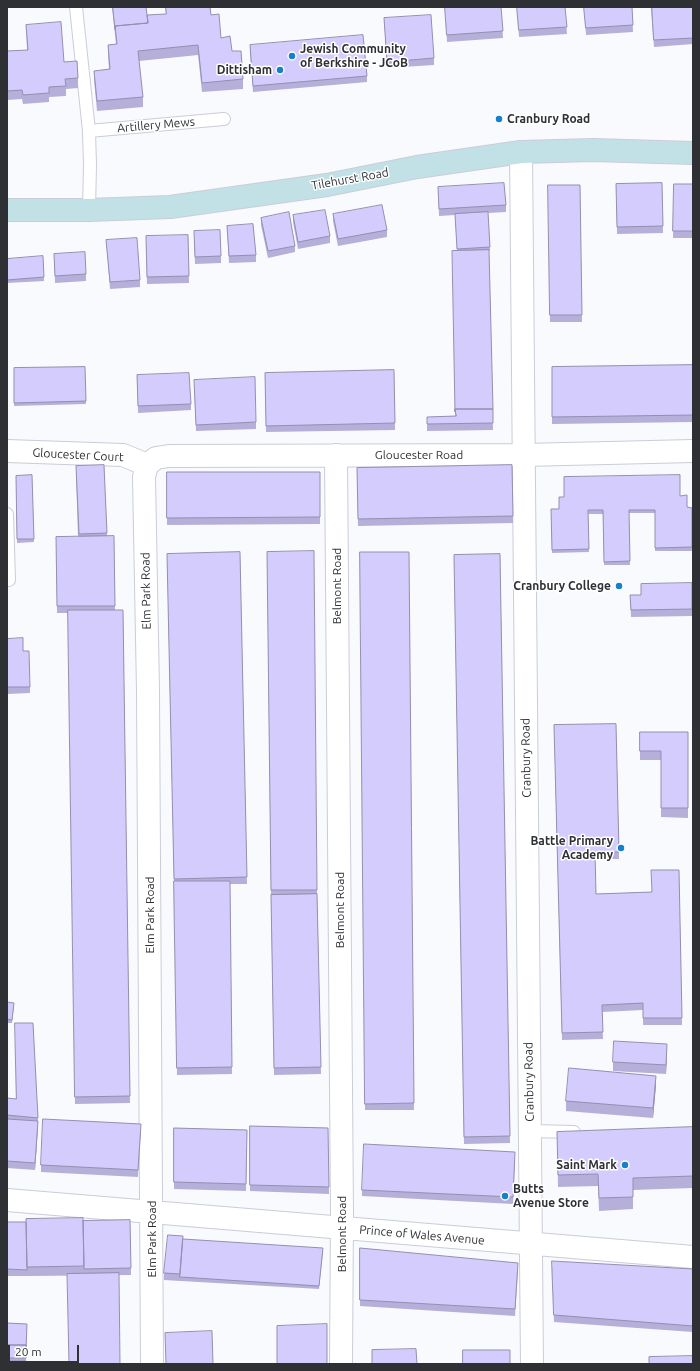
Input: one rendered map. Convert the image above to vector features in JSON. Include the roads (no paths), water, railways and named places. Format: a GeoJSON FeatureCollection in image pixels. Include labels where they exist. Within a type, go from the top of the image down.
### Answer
{"type":"FeatureCollection","features":[{"type":"Feature","properties":{"kind":"street","name":"Tilehurst Road"},"geometry":{"type":"LineString","coordinates":[[7,210],[89,210],[170,207],[327,184],[417,167],[521,152],[593,150],[693,153]]}},
{"type":"Feature","properties":{"kind":"street","name":"Cranbury Road"},"geometry":{"type":"LineString","coordinates":[[521,152],[532,1364]]}},
{"type":"Feature","properties":{"kind":"street","name":"Gloucester Court"},"geometry":{"type":"LineString","coordinates":[[7,451],[123,455],[147,465]]}},
{"type":"Feature","properties":{"kind":"street","name":"Gloucester Road"},"geometry":{"type":"LineString","coordinates":[[147,465],[156,458],[169,456],[523,455],[693,451]]}},
{"type":"Feature","properties":{"kind":"street","name":"Belmont Road"},"geometry":{"type":"LineString","coordinates":[[336,455],[342,1228],[341,1364]]}},
{"type":"Feature","properties":{"kind":"street","name":"Elm Park Road"},"geometry":{"type":"LineString","coordinates":[[147,465],[144,477],[148,691],[152,1364]]}},
{"type":"Feature","properties":{"kind":"street","name":"Prince of Wales Avenue"},"geometry":{"type":"LineString","coordinates":[[7,1200],[693,1257]]}},
{"type":"Feature","properties":{"kind":"lane"},"geometry":{"type":"LineString","coordinates":[[76,7],[89,131],[89,210]]}},
{"type":"Feature","properties":{"kind":"lane","name":"Artillery Mews"},"geometry":{"type":"LineString","coordinates":[[89,131],[224,119]]}},
{"type":"Feature","properties":{"kind":"lane"},"geometry":{"type":"LineString","coordinates":[[7,514],[9,580]]}},
{"type":"Feature","properties":{"kind":"lane"},"geometry":{"type":"LineString","coordinates":[[530,1131],[586,1132]]}},
{"type":"Feature","properties":{"kind":"place","name":"Jewish Community of Berkshire - JCoB"},"geometry":{"type":"Point","coordinates":[292,56]}},
{"type":"Feature","properties":{"kind":"place","name":"Dittisham"},"geometry":{"type":"Point","coordinates":[280,70]}},
{"type":"Feature","properties":{"kind":"place","name":"Cranbury Road"},"geometry":{"type":"Point","coordinates":[499,119]}},
{"type":"Feature","properties":{"kind":"place","name":"Cranbury College"},"geometry":{"type":"Point","coordinates":[619,586]}},
{"type":"Feature","properties":{"kind":"place","name":"Battle Primary Academy"},"geometry":{"type":"Point","coordinates":[621,848]}},
{"type":"Feature","properties":{"kind":"place","name":"Saint Mark"},"geometry":{"type":"Point","coordinates":[625,1165]}},
{"type":"Feature","properties":{"kind":"place","name":"Butts Avenue Store"},"geometry":{"type":"Point","coordinates":[505,1196]}}]}
